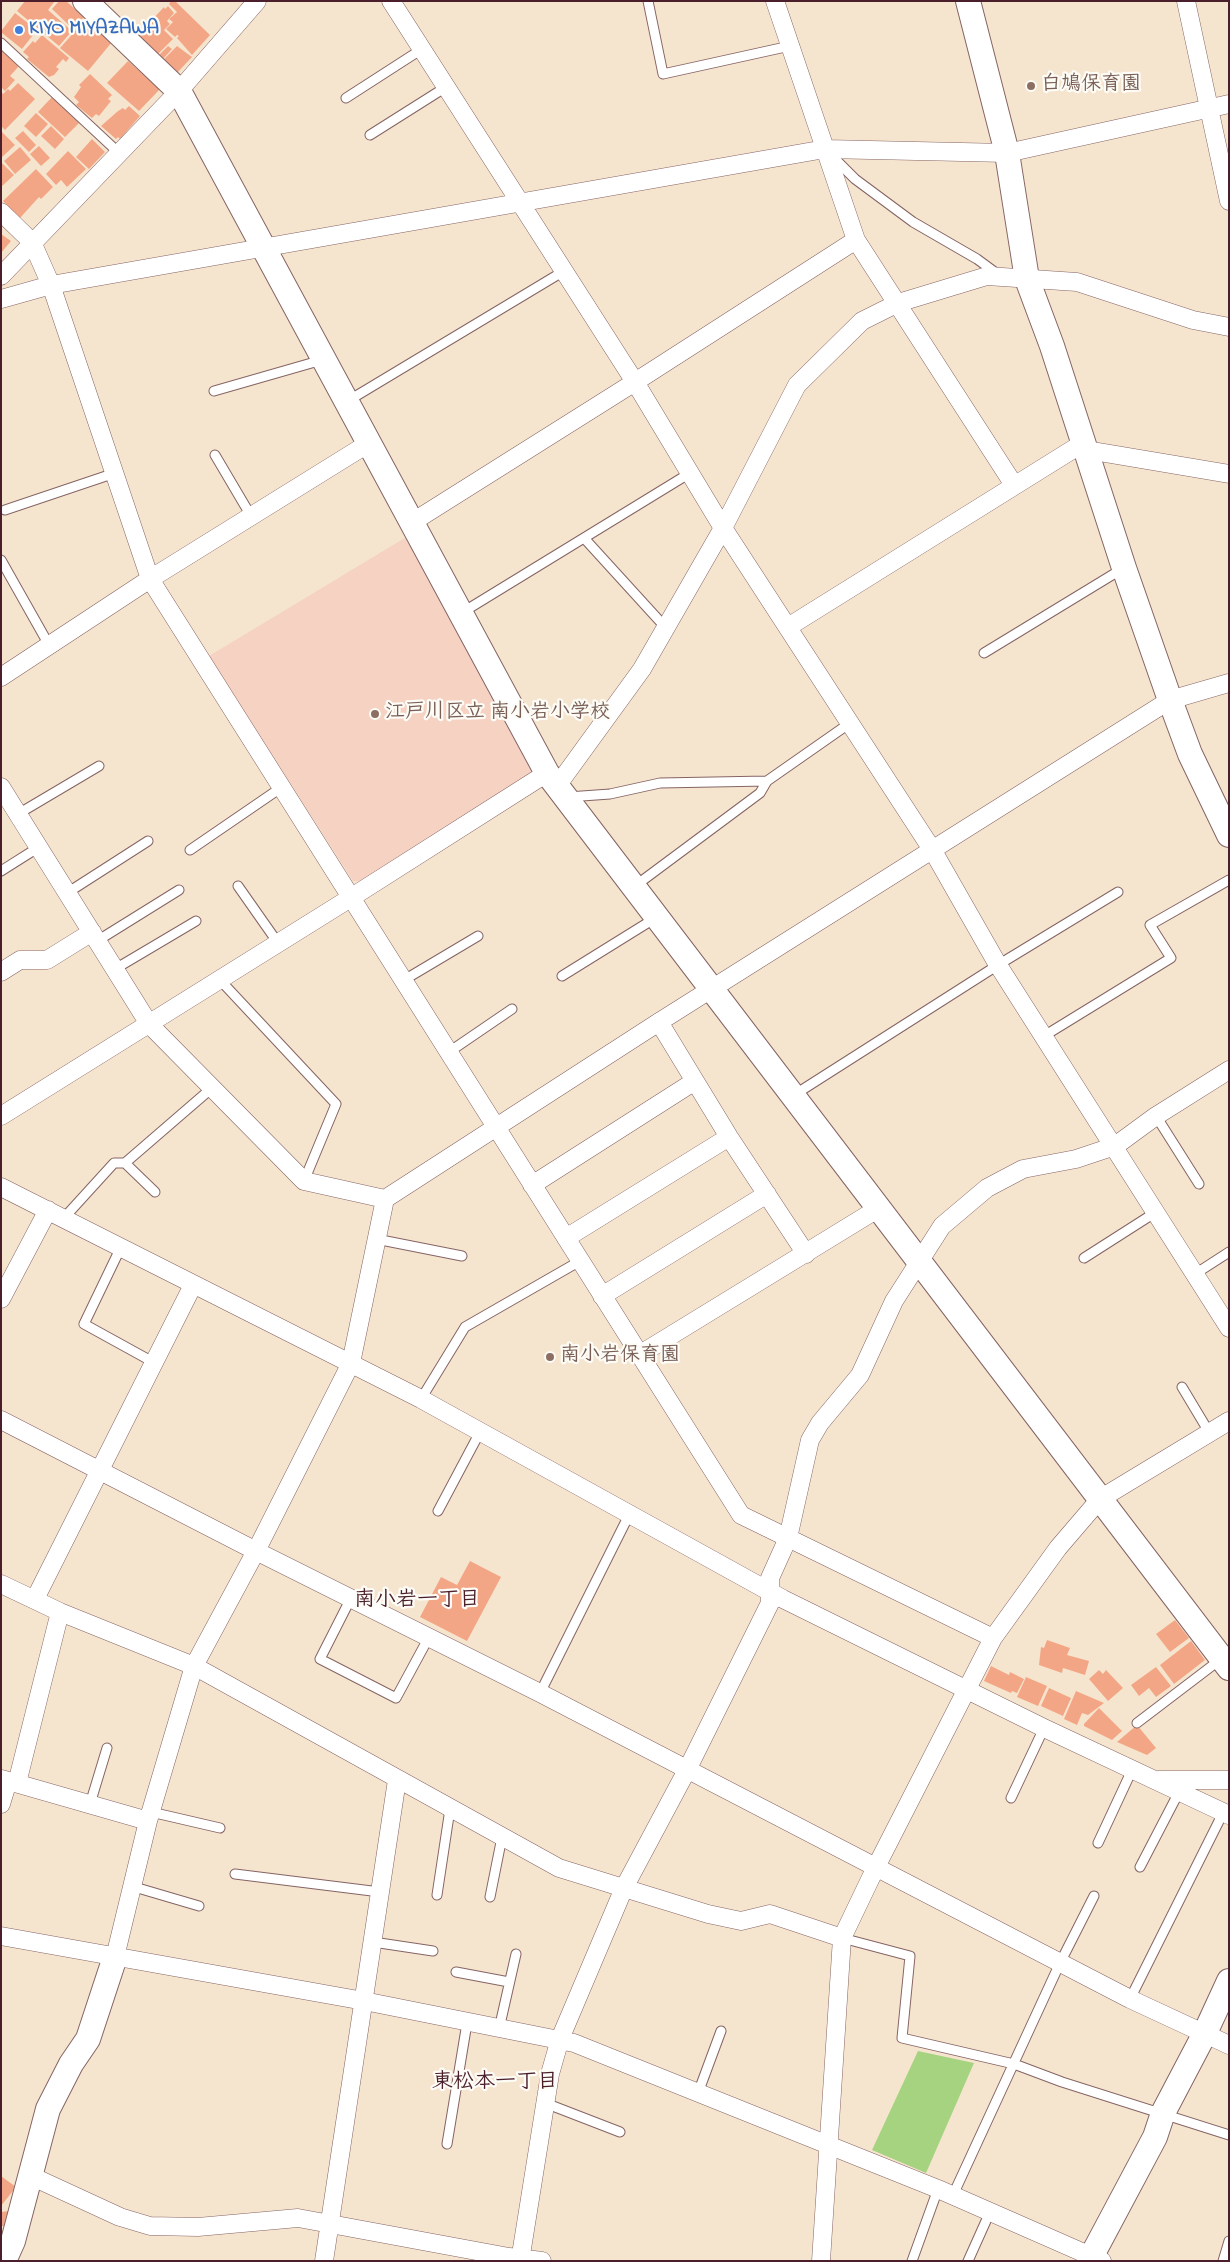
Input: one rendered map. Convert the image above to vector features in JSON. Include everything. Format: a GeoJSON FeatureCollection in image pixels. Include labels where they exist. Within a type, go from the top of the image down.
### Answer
{"type":"FeatureCollection","features":[{"type":"Feature","properties":{"kind":"street"},"geometry":{"type":"LineString","coordinates":[[85,1],[179,91],[460,614],[557,785],[1225,1663]]}},
{"type":"Feature","properties":{"kind":"street"},"geometry":{"type":"LineString","coordinates":[[1,276],[179,91],[257,1]]}},
{"type":"Feature","properties":{"kind":"street"},"geometry":{"type":"LineString","coordinates":[[391,1],[636,382],[724,528],[933,851],[998,964],[1229,1328]]}},
{"type":"Feature","properties":{"kind":"street"},"geometry":{"type":"LineString","coordinates":[[775,1],[856,240],[1014,485]]}},
{"type":"Feature","properties":{"kind":"street"},"geometry":{"type":"LineString","coordinates":[[968,1],[1007,153],[1027,279],[1052,346],[1082,442],[1087,450],[1124,568],[1170,700],[1190,754],[1229,835]]}},
{"type":"Feature","properties":{"kind":"street"},"geometry":{"type":"LineString","coordinates":[[1186,1],[1229,201]]}},
{"type":"Feature","properties":{"kind":"street"},"geometry":{"type":"LineString","coordinates":[[1,299],[51,286],[825,150],[1007,153],[1229,104]]}},
{"type":"Feature","properties":{"kind":"street"},"geometry":{"type":"LineString","coordinates":[[1,212],[32,242],[51,286],[150,579],[740,1515],[993,1638]]}},
{"type":"Feature","properties":{"kind":"street"},"geometry":{"type":"LineString","coordinates":[[411,523],[636,382],[856,240]]}},
{"type":"Feature","properties":{"kind":"street"},"geometry":{"type":"LineString","coordinates":[[1,1116],[352,897],[557,785],[642,669],[724,528],[797,384],[862,322],[898,304],[987,276],[1077,282],[1193,320],[1229,327]]}},
{"type":"Feature","properties":{"kind":"street"},"geometry":{"type":"LineString","coordinates":[[1,676],[150,579],[369,443]]}},
{"type":"Feature","properties":{"kind":"street"},"geometry":{"type":"LineString","coordinates":[[788,628],[1075,448],[1229,474]]}},
{"type":"Feature","properties":{"kind":"street"},"geometry":{"type":"LineString","coordinates":[[6,2249],[30,2176],[48,2109],[70,2064],[88,2039],[114,1957],[150,1816],[194,1666],[256,1551],[351,1363],[385,1199],[659,1022],[1170,700],[1229,683]]}},
{"type":"Feature","properties":{"kind":"street"},"geometry":{"type":"LineString","coordinates":[[1,787],[149,1024],[304,1181],[385,1199]]}},
{"type":"Feature","properties":{"kind":"street"},"geometry":{"type":"LineString","coordinates":[[1,972],[20,960],[47,960],[94,936]]}},
{"type":"Feature","properties":{"kind":"street"},"geometry":{"type":"LineString","coordinates":[[659,1022],[729,1137],[806,1254]]}},
{"type":"Feature","properties":{"kind":"street"},"geometry":{"type":"LineString","coordinates":[[520,2259],[550,2074],[560,2039],[624,1888],[687,1770],[770,1603],[770,1578],[788,1538],[810,1440],[820,1423],[860,1375],[894,1301],[942,1226],[987,1188],[1023,1169],[1076,1159],[1115,1146],[1156,1116],[1229,1070]]}},
{"type":"Feature","properties":{"kind":"street"},"geometry":{"type":"LineString","coordinates":[[532,1185],[695,1081]]}},
{"type":"Feature","properties":{"kind":"street"},"geometry":{"type":"LineString","coordinates":[[566,1238],[729,1137]]}},
{"type":"Feature","properties":{"kind":"street"},"geometry":{"type":"LineString","coordinates":[[1,1187],[421,1399],[769,1591],[1044,1728],[1226,1814]]}},
{"type":"Feature","properties":{"kind":"street"},"geometry":{"type":"LineString","coordinates":[[602,1296],[767,1194]]}},
{"type":"Feature","properties":{"kind":"street"},"geometry":{"type":"LineString","coordinates":[[639,1355],[879,1208]]}},
{"type":"Feature","properties":{"kind":"street"},"geometry":{"type":"LineString","coordinates":[[1,1299],[48,1210]]}},
{"type":"Feature","properties":{"kind":"street"},"geometry":{"type":"LineString","coordinates":[[34,1599],[193,1285]]}},
{"type":"Feature","properties":{"kind":"street"},"geometry":{"type":"LineString","coordinates":[[1,1420],[256,1551],[540,1693],[1130,1999],[1229,2045]]}},
{"type":"Feature","properties":{"kind":"street"},"geometry":{"type":"LineString","coordinates":[[821,2261],[830,2147],[842,1938],[876,1866],[993,1638],[1058,1548],[1100,1499],[1229,1420]]}},
{"type":"Feature","properties":{"kind":"street"},"geometry":{"type":"LineString","coordinates":[[1,1584],[60,1612],[194,1666],[559,1868],[708,1914],[741,1920],[770,1914],[842,1938]]}},
{"type":"Feature","properties":{"kind":"street"},"geometry":{"type":"LineString","coordinates":[[1,1804],[60,1612]]}},
{"type":"Feature","properties":{"kind":"street"},"geometry":{"type":"LineString","coordinates":[[324,2261],[397,1780]]}},
{"type":"Feature","properties":{"kind":"street"},"geometry":{"type":"LineString","coordinates":[[1153,1780],[1229,1780]]}},
{"type":"Feature","properties":{"kind":"street"},"geometry":{"type":"LineString","coordinates":[[9,1781],[90,1804],[150,1816]]}},
{"type":"Feature","properties":{"kind":"street"},"geometry":{"type":"LineString","coordinates":[[1,1936],[364,2001],[467,2023],[560,2039],[946,2192],[1094,2259],[1155,2137],[1162,2113],[1205,2033],[1229,1981]]}},
{"type":"Feature","properties":{"kind":"street"},"geometry":{"type":"LineString","coordinates":[[30,2176],[120,2217],[150,2226],[198,2226],[298,2218],[330,2226],[520,2259],[542,2261]]}},
{"type":"Feature","properties":{"kind":"lane"},"geometry":{"type":"LineString","coordinates":[[648,1],[663,74],[790,46]]}},
{"type":"Feature","properties":{"kind":"lane"},"geometry":{"type":"LineString","coordinates":[[1,44],[118,153]]}},
{"type":"Feature","properties":{"kind":"lane"},"geometry":{"type":"LineString","coordinates":[[346,98],[422,49]]}},
{"type":"Feature","properties":{"kind":"lane"},"geometry":{"type":"LineString","coordinates":[[370,135],[446,87]]}},
{"type":"Feature","properties":{"kind":"lane"},"geometry":{"type":"LineString","coordinates":[[825,150],[855,179],[913,222],[977,259],[1001,277]]}},
{"type":"Feature","properties":{"kind":"lane"},"geometry":{"type":"LineString","coordinates":[[346,402],[564,271]]}},
{"type":"Feature","properties":{"kind":"lane"},"geometry":{"type":"LineString","coordinates":[[214,391],[323,359]]}},
{"type":"Feature","properties":{"kind":"lane"},"geometry":{"type":"LineString","coordinates":[[215,455],[251,516]]}},
{"type":"Feature","properties":{"kind":"lane"},"geometry":{"type":"LineString","coordinates":[[460,614],[690,473]]}},
{"type":"Feature","properties":{"kind":"lane"},"geometry":{"type":"LineString","coordinates":[[5,510],[115,474]]}},
{"type":"Feature","properties":{"kind":"lane"},"geometry":{"type":"LineString","coordinates":[[584,538],[666,628]]}},
{"type":"Feature","properties":{"kind":"lane"},"geometry":{"type":"LineString","coordinates":[[1,560],[49,646]]}},
{"type":"Feature","properties":{"kind":"lane"},"geometry":{"type":"LineString","coordinates":[[984,653],[1124,568]]}},
{"type":"Feature","properties":{"kind":"lane"},"geometry":{"type":"LineString","coordinates":[[634,886],[760,793],[767,781],[850,723]]}},
{"type":"Feature","properties":{"kind":"lane"},"geometry":{"type":"LineString","coordinates":[[18,814],[99,766]]}},
{"type":"Feature","properties":{"kind":"lane"},"geometry":{"type":"LineString","coordinates":[[557,785],[610,794],[660,783],[767,781]]}},
{"type":"Feature","properties":{"kind":"lane"},"geometry":{"type":"LineString","coordinates":[[190,850],[282,787]]}},
{"type":"Feature","properties":{"kind":"lane"},"geometry":{"type":"LineString","coordinates":[[67,893],[148,841]]}},
{"type":"Feature","properties":{"kind":"lane"},"geometry":{"type":"LineString","coordinates":[[1,871],[38,847]]}},
{"type":"Feature","properties":{"kind":"lane"},"geometry":{"type":"LineString","coordinates":[[1044,1036],[1171,958],[1150,925],[1229,880]]}},
{"type":"Feature","properties":{"kind":"lane"},"geometry":{"type":"LineString","coordinates":[[238,886],[278,943]]}},
{"type":"Feature","properties":{"kind":"lane"},"geometry":{"type":"LineString","coordinates":[[94,936],[179,890]]}},
{"type":"Feature","properties":{"kind":"lane"},"geometry":{"type":"LineString","coordinates":[[794,1095],[998,964],[1118,892]]}},
{"type":"Feature","properties":{"kind":"lane"},"geometry":{"type":"LineString","coordinates":[[562,976],[657,917]]}},
{"type":"Feature","properties":{"kind":"lane"},"geometry":{"type":"LineString","coordinates":[[115,969],[196,921]]}},
{"type":"Feature","properties":{"kind":"lane"},"geometry":{"type":"LineString","coordinates":[[404,980],[478,936]]}},
{"type":"Feature","properties":{"kind":"lane"},"geometry":{"type":"LineString","coordinates":[[220,980],[336,1104],[304,1181]]}},
{"type":"Feature","properties":{"kind":"lane"},"geometry":{"type":"LineString","coordinates":[[449,1052],[512,1009]]}},
{"type":"Feature","properties":{"kind":"lane"},"geometry":{"type":"LineString","coordinates":[[63,1219],[114,1163],[125,1163],[213,1088]]}},
{"type":"Feature","properties":{"kind":"lane"},"geometry":{"type":"LineString","coordinates":[[1156,1116],[1199,1184]]}},
{"type":"Feature","properties":{"kind":"lane"},"geometry":{"type":"LineString","coordinates":[[125,1163],[155,1192]]}},
{"type":"Feature","properties":{"kind":"lane"},"geometry":{"type":"LineString","coordinates":[[1084,1258],[1156,1212]]}},
{"type":"Feature","properties":{"kind":"lane"},"geometry":{"type":"LineString","coordinates":[[376,1239],[462,1256]]}},
{"type":"Feature","properties":{"kind":"lane"},"geometry":{"type":"LineString","coordinates":[[122,1247],[84,1324],[153,1362]]}},
{"type":"Feature","properties":{"kind":"lane"},"geometry":{"type":"LineString","coordinates":[[1195,1274],[1229,1252]]}},
{"type":"Feature","properties":{"kind":"lane"},"geometry":{"type":"LineString","coordinates":[[421,1399],[465,1327],[580,1261]]}},
{"type":"Feature","properties":{"kind":"lane"},"geometry":{"type":"LineString","coordinates":[[1182,1387],[1209,1432]]}},
{"type":"Feature","properties":{"kind":"lane"},"geometry":{"type":"LineString","coordinates":[[438,1511],[480,1432]]}},
{"type":"Feature","properties":{"kind":"lane"},"geometry":{"type":"LineString","coordinates":[[540,1693],[630,1514]]}},
{"type":"Feature","properties":{"kind":"lane"},"geometry":{"type":"LineString","coordinates":[[351,1598],[320,1659],[396,1698],[429,1637]]}},
{"type":"Feature","properties":{"kind":"lane"},"geometry":{"type":"LineString","coordinates":[[1138,1723],[1225,1663]]}},
{"type":"Feature","properties":{"kind":"lane"},"geometry":{"type":"LineString","coordinates":[[1011,1798],[1044,1728]]}},
{"type":"Feature","properties":{"kind":"lane"},"geometry":{"type":"LineString","coordinates":[[90,1804],[107,1748]]}},
{"type":"Feature","properties":{"kind":"lane"},"geometry":{"type":"LineString","coordinates":[[1098,1843],[1132,1770]]}},
{"type":"Feature","properties":{"kind":"lane"},"geometry":{"type":"LineString","coordinates":[[1140,1867],[1178,1792]]}},
{"type":"Feature","properties":{"kind":"lane"},"geometry":{"type":"LineString","coordinates":[[437,1895],[450,1809]]}},
{"type":"Feature","properties":{"kind":"lane"},"geometry":{"type":"LineString","coordinates":[[1130,1999],[1226,1814]]}},
{"type":"Feature","properties":{"kind":"lane"},"geometry":{"type":"LineString","coordinates":[[150,1816],[220,1828]]}},
{"type":"Feature","properties":{"kind":"lane"},"geometry":{"type":"LineString","coordinates":[[490,1897],[502,1837]]}},
{"type":"Feature","properties":{"kind":"lane"},"geometry":{"type":"LineString","coordinates":[[235,1874],[380,1892]]}},
{"type":"Feature","properties":{"kind":"lane"},"geometry":{"type":"LineString","coordinates":[[131,1886],[199,1906]]}},
{"type":"Feature","properties":{"kind":"lane"},"geometry":{"type":"LineString","coordinates":[[912,2261],[946,2192],[1014,2064],[1060,1963],[1094,1896]]}},
{"type":"Feature","properties":{"kind":"lane"},"geometry":{"type":"LineString","coordinates":[[842,1938],[910,1956],[902,2038],[1014,2064],[1062,2082],[1229,2135]]}},
{"type":"Feature","properties":{"kind":"lane"},"geometry":{"type":"LineString","coordinates":[[373,1942],[433,1951]]}},
{"type":"Feature","properties":{"kind":"lane"},"geometry":{"type":"LineString","coordinates":[[499,2029],[516,1954]]}},
{"type":"Feature","properties":{"kind":"lane"},"geometry":{"type":"LineString","coordinates":[[456,1972],[509,1982]]}},
{"type":"Feature","properties":{"kind":"lane"},"geometry":{"type":"LineString","coordinates":[[447,2144],[467,2023]]}},
{"type":"Feature","properties":{"kind":"lane"},"geometry":{"type":"LineString","coordinates":[[698,2094],[720,2031]]}},
{"type":"Feature","properties":{"kind":"lane"},"geometry":{"type":"LineString","coordinates":[[545,2103],[620,2132]]}},
{"type":"Feature","properties":{"kind":"lane"},"geometry":{"type":"LineString","coordinates":[[968,2261],[990,2212]]}},
{"type":"Feature","properties":{"kind":"lane"},"geometry":{"type":"LineString","coordinates":[[1222,2261],[1229,2241]]}},
{"type":"Feature","properties":{"kind":"shaded area","name":"江戸川区立 南小岩小学校"},"geometry":{"type":"Polygon","coordinates":[[[408,536],[535,772],[361,881],[353,881],[209,656],[408,536]]]}},
{"type":"Feature","properties":{"kind":"green space"},"geometry":{"type":"Polygon","coordinates":[[[918,2051],[974,2063],[926,2173],[872,2150],[918,2051]]]}},
{"type":"Feature","properties":{"kind":"building"},"geometry":{"type":"Polygon","coordinates":[[[25,1],[55,1],[48,10],[72,31],[59,46],[17,11],[25,1]]]}},
{"type":"Feature","properties":{"kind":"building"},"geometry":{"type":"Polygon","coordinates":[[[59,1],[66,1],[84,17],[73,29],[52,9],[59,1]]]}},
{"type":"Feature","properties":{"kind":"building"},"geometry":{"type":"Polygon","coordinates":[[[171,1],[175,1],[210,35],[192,55],[177,38],[179,36],[175,37],[166,29],[173,22],[169,19],[177,12],[169,4],[171,1]]]}},
{"type":"Feature","properties":{"kind":"building"},"geometry":{"type":"Polygon","coordinates":[[[168,6],[174,13],[167,21],[170,24],[164,30],[173,39],[157,55],[137,36],[164,7],[165,9],[168,6]]]}},
{"type":"Feature","properties":{"kind":"building"},"geometry":{"type":"Polygon","coordinates":[[[15,13],[37,30],[22,49],[2,33],[2,30],[15,13]]]}},
{"type":"Feature","properties":{"kind":"building"},"geometry":{"type":"Polygon","coordinates":[[[86,19],[94,26],[93,30],[95,28],[112,42],[88,71],[60,48],[86,19]]]}},
{"type":"Feature","properties":{"kind":"building"},"geometry":{"type":"Polygon","coordinates":[[[42,35],[69,58],[66,62],[63,59],[56,67],[59,69],[54,75],[49,77],[27,59],[29,57],[23,52],[33,41],[35,43],[42,35]]]}},
{"type":"Feature","properties":{"kind":"building"},"geometry":{"type":"Polygon","coordinates":[[[168,46],[172,49],[162,60],[158,56],[168,46]]]}},
{"type":"Feature","properties":{"kind":"building"},"geometry":{"type":"Polygon","coordinates":[[[177,46],[192,57],[177,73],[163,60],[177,46]]]}},
{"type":"Feature","properties":{"kind":"building"},"geometry":{"type":"Polygon","coordinates":[[[1,50],[19,66],[10,76],[15,80],[5,91],[1,87],[1,50]]]}},
{"type":"Feature","properties":{"kind":"building"},"geometry":{"type":"Polygon","coordinates":[[[128,61],[160,89],[139,111],[107,83],[128,61]]]}},
{"type":"Feature","properties":{"kind":"building"},"geometry":{"type":"Polygon","coordinates":[[[90,74],[112,95],[108,99],[111,101],[99,116],[96,114],[92,118],[76,105],[79,102],[74,97],[81,87],[79,85],[90,74]]]}},
{"type":"Feature","properties":{"kind":"building"},"geometry":{"type":"Polygon","coordinates":[[[18,83],[35,99],[5,130],[1,126],[1,92],[3,94],[8,89],[10,91],[18,83]]]}},
{"type":"Feature","properties":{"kind":"building"},"geometry":{"type":"Polygon","coordinates":[[[52,97],[79,123],[65,137],[38,112],[52,97]]]}},
{"type":"Feature","properties":{"kind":"building"},"geometry":{"type":"Polygon","coordinates":[[[129,106],[140,116],[120,139],[118,137],[116,139],[101,126],[118,111],[123,108],[125,110],[129,106]]]}},
{"type":"Feature","properties":{"kind":"building"},"geometry":{"type":"Polygon","coordinates":[[[36,113],[48,124],[36,137],[24,126],[36,113]]]}},
{"type":"Feature","properties":{"kind":"building"},"geometry":{"type":"Polygon","coordinates":[[[51,126],[64,139],[55,149],[41,136],[51,126]]]}},
{"type":"Feature","properties":{"kind":"building"},"geometry":{"type":"Polygon","coordinates":[[[1,131],[15,145],[1,158],[1,131]]]}},
{"type":"Feature","properties":{"kind":"building"},"geometry":{"type":"Polygon","coordinates":[[[23,131],[36,145],[29,152],[15,138],[23,131]]]}},
{"type":"Feature","properties":{"kind":"building"},"geometry":{"type":"Polygon","coordinates":[[[92,139],[105,152],[89,169],[76,157],[92,139]]]}},
{"type":"Feature","properties":{"kind":"building"},"geometry":{"type":"Polygon","coordinates":[[[39,146],[50,158],[41,166],[30,154],[39,146]]]}},
{"type":"Feature","properties":{"kind":"building"},"geometry":{"type":"Polygon","coordinates":[[[20,147],[31,160],[15,174],[4,161],[20,147]]]}},
{"type":"Feature","properties":{"kind":"building"},"geometry":{"type":"Polygon","coordinates":[[[68,151],[86,169],[67,187],[61,180],[56,185],[46,174],[68,151]]]}},
{"type":"Feature","properties":{"kind":"building"},"geometry":{"type":"Polygon","coordinates":[[[1,162],[14,175],[1,187],[1,162]]]}},
{"type":"Feature","properties":{"kind":"building"},"geometry":{"type":"Polygon","coordinates":[[[36,169],[53,187],[41,199],[39,197],[20,218],[3,201],[36,169]]]}},
{"type":"Feature","properties":{"kind":"building"},"geometry":{"type":"Polygon","coordinates":[[[1,234],[11,241],[1,253],[1,234]]]}},
{"type":"Feature","properties":{"kind":"building"},"geometry":{"type":"Polygon","coordinates":[[[470,1561],[501,1577],[467,1641],[420,1617],[441,1577],[457,1585],[470,1561]]]}},
{"type":"Feature","properties":{"kind":"building"},"geometry":{"type":"Polygon","coordinates":[[[1175,1620],[1189,1638],[1170,1652],[1156,1634],[1175,1620]]]}},
{"type":"Feature","properties":{"kind":"building"},"geometry":{"type":"Polygon","coordinates":[[[1047,1640],[1070,1648],[1067,1655],[1089,1661],[1085,1675],[1063,1668],[1062,1673],[1039,1665],[1041,1647],[1044,1648],[1047,1640]]]}},
{"type":"Feature","properties":{"kind":"building"},"geometry":{"type":"Polygon","coordinates":[[[1191,1641],[1205,1660],[1174,1684],[1160,1665],[1191,1641]]]}},
{"type":"Feature","properties":{"kind":"building"},"geometry":{"type":"Polygon","coordinates":[[[991,1666],[1009,1675],[1010,1672],[1024,1679],[1017,1693],[1012,1691],[1011,1693],[984,1681],[991,1666]]]}},
{"type":"Feature","properties":{"kind":"building"},"geometry":{"type":"Polygon","coordinates":[[[1156,1667],[1171,1686],[1156,1697],[1149,1688],[1139,1696],[1131,1685],[1156,1667]]]}},
{"type":"Feature","properties":{"kind":"building"},"geometry":{"type":"Polygon","coordinates":[[[1099,1670],[1103,1674],[1106,1670],[1123,1688],[1108,1701],[1089,1679],[1099,1670]]]}},
{"type":"Feature","properties":{"kind":"building"},"geometry":{"type":"Polygon","coordinates":[[[1026,1677],[1047,1686],[1038,1706],[1017,1697],[1026,1677]]]}},
{"type":"Feature","properties":{"kind":"building"},"geometry":{"type":"Polygon","coordinates":[[[1049,1688],[1071,1698],[1063,1716],[1041,1706],[1049,1688]]]}},
{"type":"Feature","properties":{"kind":"building"},"geometry":{"type":"Polygon","coordinates":[[[1076,1691],[1104,1703],[1088,1715],[1082,1713],[1077,1725],[1064,1719],[1076,1691]]]}},
{"type":"Feature","properties":{"kind":"building"},"geometry":{"type":"Polygon","coordinates":[[[1099,1708],[1122,1731],[1112,1740],[1084,1726],[1099,1708]]]}},
{"type":"Feature","properties":{"kind":"building"},"geometry":{"type":"Polygon","coordinates":[[[1137,1725],[1156,1748],[1147,1755],[1117,1742],[1137,1725]]]}},
{"type":"Feature","properties":{"kind":"building"},"geometry":{"type":"Polygon","coordinates":[[[1,2176],[16,2187],[1,2206],[1,2176]]]}},
{"type":"Feature","properties":{"kind":"building"},"geometry":{"type":"Polygon","coordinates":[[[9,2211],[6,2226],[2,2226],[1,2212],[9,2211]]]}},
{"type":"Feature","properties":{"kind":"place","name":"KIYO MIYAZAWA"},"geometry":{"type":"Point","coordinates":[19,30]}},
{"type":"Feature","properties":{"kind":"place","name":"白鳩保育園"},"geometry":{"type":"Point","coordinates":[1031,86]}},
{"type":"Feature","properties":{"kind":"place","name":"江戸川区立 南小岩小学校"},"geometry":{"type":"Point","coordinates":[375,714]}},
{"type":"Feature","properties":{"kind":"place","name":"南小岩保育園"},"geometry":{"type":"Point","coordinates":[550,1357]}},
{"type":"Feature","properties":{"kind":"district","name":"南小岩一丁目"},"geometry":{"type":"Point","coordinates":[417,1602]}},
{"type":"Feature","properties":{"kind":"district","name":"東松本一丁目"},"geometry":{"type":"Point","coordinates":[495,2084]}}]}
